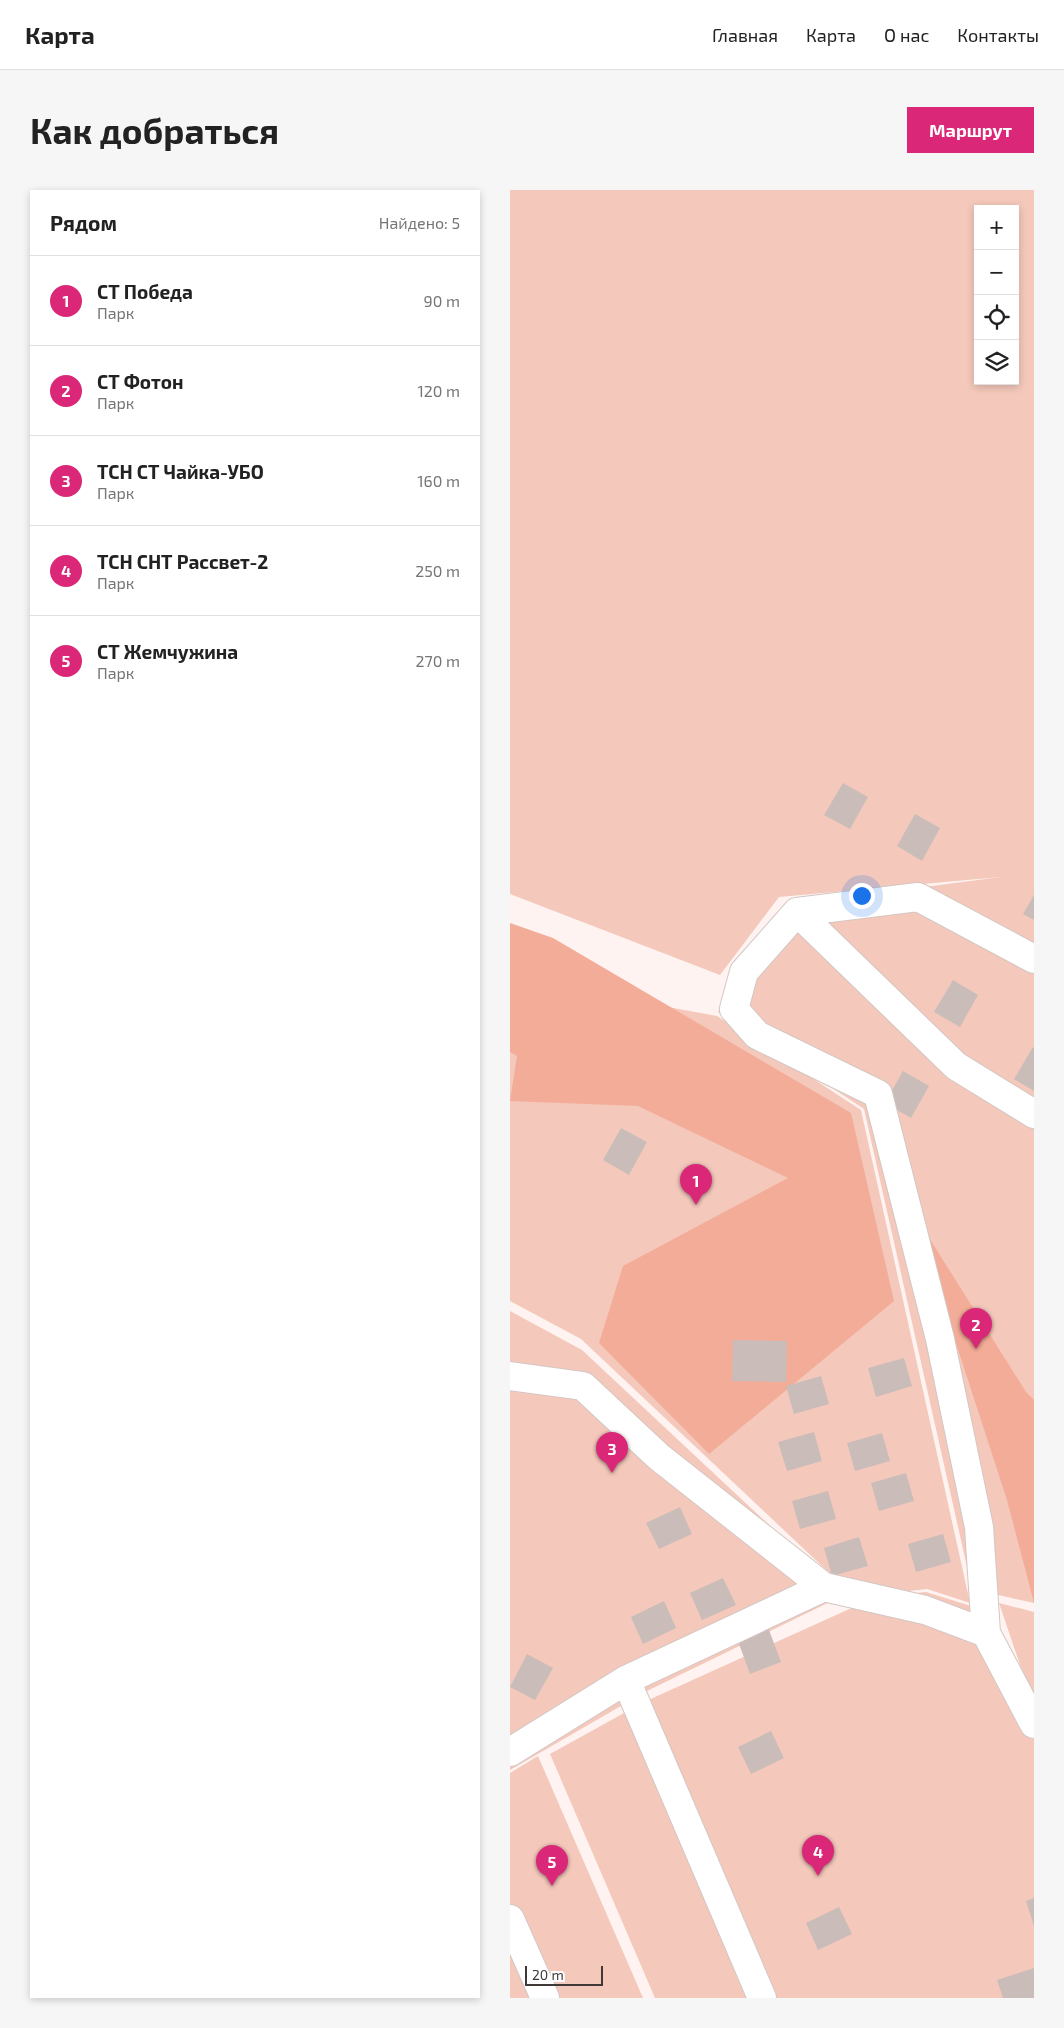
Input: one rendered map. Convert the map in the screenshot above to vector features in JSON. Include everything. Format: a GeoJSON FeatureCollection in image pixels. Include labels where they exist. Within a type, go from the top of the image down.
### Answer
{"type":"FeatureCollection","features":[{"type":"Feature","properties":{"kind":"street"},"geometry":{"type":"LineString","coordinates":[[1034,959],[918,897],[797,912],[744,972],[734,1009],[757,1035],[878,1094],[940,1339],[979,1526],[986,1633],[1034,1724]]}},
{"type":"Feature","properties":{"kind":"street"},"geometry":{"type":"LineString","coordinates":[[797,912],[956,1066],[1034,1114]]}},
{"type":"Feature","properties":{"kind":"street"},"geometry":{"type":"LineString","coordinates":[[510,1376],[582,1386],[659,1457],[824,1587],[925,1610],[986,1633]]}},
{"type":"Feature","properties":{"kind":"street"},"geometry":{"type":"LineString","coordinates":[[510,1752],[626,1680],[824,1587]]}},
{"type":"Feature","properties":{"kind":"street"},"geometry":{"type":"LineString","coordinates":[[626,1680],[762,1998]]}},
{"type":"Feature","properties":{"kind":"street"},"geometry":{"type":"LineString","coordinates":[[510,1919],[545,1998]]}},
{"type":"Feature","properties":{"kind":"shaded area"},"geometry":{"type":"Polygon","coordinates":[[[510,190],[1034,190],[1034,1603],[972,1589],[864,1109],[718,1012],[735,972],[790,905],[1000,877],[779,897],[720,975],[510,894],[510,190]]]}},
{"type":"Feature","properties":{"kind":"shaded area"},"geometry":{"type":"Polygon","coordinates":[[[510,923],[553,938],[851,1113],[894,1301],[709,1454],[599,1343],[623,1266],[788,1178],[638,1106],[510,1101],[517,1056],[510,1052],[510,923]]]}},
{"type":"Feature","properties":{"kind":"shaded area"},"geometry":{"type":"Polygon","coordinates":[[[510,978],[717,1016],[861,1110],[970,1603],[927,1589],[855,1597],[581,1339],[510,1301],[510,978]]]}},
{"type":"Feature","properties":{"kind":"shaded area"},"geometry":{"type":"Polygon","coordinates":[[[914,1214],[1026,1392],[1034,1400],[1034,1603],[1007,1500],[914,1214]]]}},
{"type":"Feature","properties":{"kind":"shaded area"},"geometry":{"type":"Polygon","coordinates":[[[510,1311],[582,1350],[844,1595],[647,1691],[510,1770],[510,1311]]]}},
{"type":"Feature","properties":{"kind":"shaded area"},"geometry":{"type":"Polygon","coordinates":[[[926,1592],[987,1611],[1034,1715],[1034,1998],[655,1998],[550,1754],[644,1702],[876,1597],[926,1592]]]}},
{"type":"Feature","properties":{"kind":"shaded area"},"geometry":{"type":"Polygon","coordinates":[[[999,1603],[1034,1612],[1034,1706],[999,1603]]]}},
{"type":"Feature","properties":{"kind":"shaded area"},"geometry":{"type":"Polygon","coordinates":[[[538,1756],[643,1998],[510,1998],[510,1773],[538,1756]]]}},
{"type":"Feature","properties":{"kind":"building"},"geometry":{"type":"Polygon","coordinates":[[[843,783],[868,797],[850,829],[824,815],[843,783]]]}},
{"type":"Feature","properties":{"kind":"building"},"geometry":{"type":"Polygon","coordinates":[[[915,814],[940,828],[922,861],[897,846],[915,814]]]}},
{"type":"Feature","properties":{"kind":"building"},"geometry":{"type":"Polygon","coordinates":[[[1034,895],[1034,920],[1023,914],[1034,895]]]}},
{"type":"Feature","properties":{"kind":"building"},"geometry":{"type":"Polygon","coordinates":[[[953,980],[978,995],[960,1027],[934,1012],[953,980]]]}},
{"type":"Feature","properties":{"kind":"building"},"geometry":{"type":"Polygon","coordinates":[[[1034,1048],[1034,1091],[1014,1079],[1034,1048]]]}},
{"type":"Feature","properties":{"kind":"building"},"geometry":{"type":"Polygon","coordinates":[[[903,1071],[929,1086],[911,1118],[885,1103],[903,1071]]]}},
{"type":"Feature","properties":{"kind":"building"},"geometry":{"type":"Polygon","coordinates":[[[621,1128],[647,1142],[629,1175],[603,1160],[621,1128]]]}},
{"type":"Feature","properties":{"kind":"building"},"geometry":{"type":"Polygon","coordinates":[[[733,1340],[787,1341],[786,1382],[732,1381],[733,1340]]]}},
{"type":"Feature","properties":{"kind":"building"},"geometry":{"type":"Polygon","coordinates":[[[904,1358],[912,1386],[876,1397],[868,1368],[904,1358]]]}},
{"type":"Feature","properties":{"kind":"building"},"geometry":{"type":"Polygon","coordinates":[[[821,1376],[829,1404],[794,1414],[786,1386],[821,1376]]]}},
{"type":"Feature","properties":{"kind":"building"},"geometry":{"type":"Polygon","coordinates":[[[814,1432],[822,1461],[787,1471],[778,1442],[814,1432]]]}},
{"type":"Feature","properties":{"kind":"building"},"geometry":{"type":"Polygon","coordinates":[[[882,1433],[890,1461],[855,1471],[847,1443],[882,1433]]]}},
{"type":"Feature","properties":{"kind":"building"},"geometry":{"type":"Polygon","coordinates":[[[906,1473],[914,1501],[879,1511],[871,1483],[906,1473]]]}},
{"type":"Feature","properties":{"kind":"building"},"geometry":{"type":"Polygon","coordinates":[[[828,1491],[836,1519],[800,1529],[792,1501],[828,1491]]]}},
{"type":"Feature","properties":{"kind":"building"},"geometry":{"type":"Polygon","coordinates":[[[680,1507],[692,1534],[659,1549],[646,1523],[680,1507]]]}},
{"type":"Feature","properties":{"kind":"building"},"geometry":{"type":"Polygon","coordinates":[[[943,1534],[951,1562],[916,1572],[908,1544],[943,1534]]]}},
{"type":"Feature","properties":{"kind":"building"},"geometry":{"type":"Polygon","coordinates":[[[859,1537],[868,1566],[832,1576],[824,1548],[859,1537]]]}},
{"type":"Feature","properties":{"kind":"building"},"geometry":{"type":"Polygon","coordinates":[[[723,1578],[736,1605],[702,1620],[690,1593],[723,1578]]]}},
{"type":"Feature","properties":{"kind":"building"},"geometry":{"type":"Polygon","coordinates":[[[664,1601],[676,1628],[643,1644],[631,1617],[664,1601]]]}},
{"type":"Feature","properties":{"kind":"building"},"geometry":{"type":"Polygon","coordinates":[[[766,1622],[781,1662],[750,1674],[735,1633],[766,1622]]]}},
{"type":"Feature","properties":{"kind":"building"},"geometry":{"type":"Polygon","coordinates":[[[527,1654],[553,1668],[535,1700],[510,1687],[527,1654]]]}},
{"type":"Feature","properties":{"kind":"building"},"geometry":{"type":"Polygon","coordinates":[[[771,1731],[784,1758],[751,1774],[738,1747],[771,1731]]]}},
{"type":"Feature","properties":{"kind":"building"},"geometry":{"type":"Polygon","coordinates":[[[1034,1898],[1034,1926],[1026,1901],[1034,1898]]]}},
{"type":"Feature","properties":{"kind":"building"},"geometry":{"type":"Polygon","coordinates":[[[839,1907],[852,1934],[818,1950],[806,1923],[839,1907]]]}},
{"type":"Feature","properties":{"kind":"building"},"geometry":{"type":"Polygon","coordinates":[[[1034,1968],[1034,1998],[1003,1998],[997,1980],[1034,1968]]]}},
{"type":"Feature","properties":{"kind":"place","name":"СТ Победа"},"geometry":{"type":"Point","coordinates":[696,1205]}},
{"type":"Feature","properties":{"kind":"place","name":"СТ Фотон"},"geometry":{"type":"Point","coordinates":[976,1349]}},
{"type":"Feature","properties":{"kind":"place","name":"ТСН СТ Чайка-УБО"},"geometry":{"type":"Point","coordinates":[612,1473]}},
{"type":"Feature","properties":{"kind":"place","name":"ТСН СНТ Рассвет-2"},"geometry":{"type":"Point","coordinates":[818,1876]}},
{"type":"Feature","properties":{"kind":"place","name":"СТ Жемчужина"},"geometry":{"type":"Point","coordinates":[552,1886]}}]}
